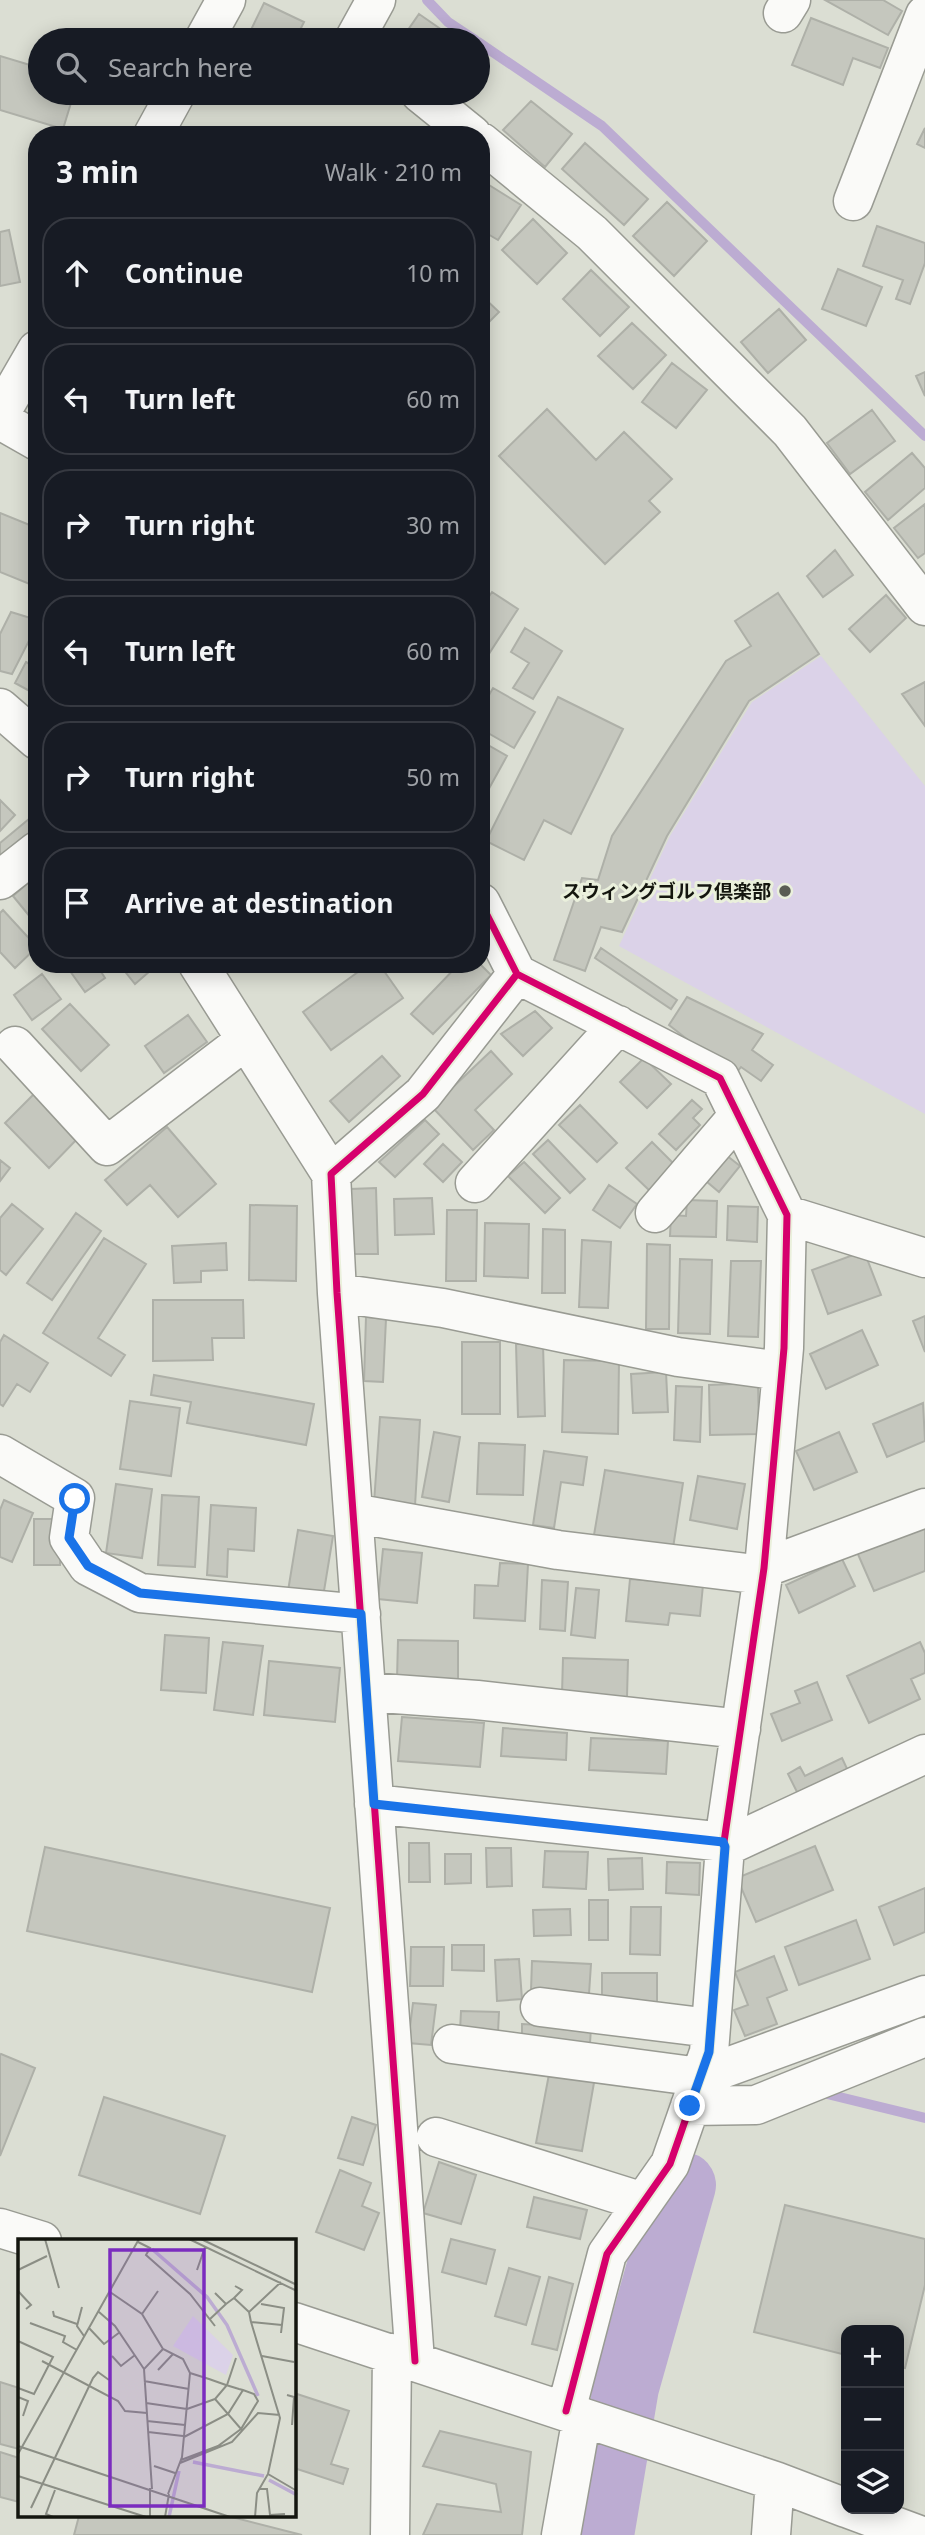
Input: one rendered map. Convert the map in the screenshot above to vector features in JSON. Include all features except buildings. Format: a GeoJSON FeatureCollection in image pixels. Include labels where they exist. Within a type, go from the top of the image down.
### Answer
{"type":"FeatureCollection","features":[{"type":"Feature","properties":{"kind":"street"},"geometry":{"type":"LineString","coordinates":[[211,28],[226,0]]}},
{"type":"Feature","properties":{"kind":"street"},"geometry":{"type":"LineString","coordinates":[[361,28],[376,0]]}},
{"type":"Feature","properties":{"kind":"street"},"geometry":{"type":"LineString","coordinates":[[853,201],[925,15]]}},
{"type":"Feature","properties":{"kind":"street"},"geometry":{"type":"LineString","coordinates":[[158,126],[169,105]]}},
{"type":"Feature","properties":{"kind":"street"},"geometry":{"type":"LineString","coordinates":[[436,105],[461,126]]}},
{"type":"Feature","properties":{"kind":"street"},"geometry":{"type":"LineString","coordinates":[[490,149],[592,233],[790,431],[925,606]]}},
{"type":"Feature","properties":{"kind":"street"},"geometry":{"type":"LineString","coordinates":[[0,414],[28,366]]}},
{"type":"Feature","properties":{"kind":"street"},"geometry":{"type":"LineString","coordinates":[[0,420],[28,436]]}},
{"type":"Feature","properties":{"kind":"street"},"geometry":{"type":"LineString","coordinates":[[0,708],[28,732]]}},
{"type":"Feature","properties":{"kind":"street"},"geometry":{"type":"LineString","coordinates":[[0,880],[28,858]]}},
{"type":"Feature","properties":{"kind":"street"},"geometry":{"type":"LineString","coordinates":[[490,921],[517,974],[720,1078],[787,1215],[782,1371],[759,1611],[724,1844],[709,2052],[670,2164],[607,2253],[596,2422],[561,2535]]}},
{"type":"Feature","properties":{"kind":"street"},"geometry":{"type":"LineString","coordinates":[[204,973],[331,1174],[337,1293],[374,1804],[404,2357],[390,2535]]}},
{"type":"Feature","properties":{"kind":"street"},"geometry":{"type":"LineString","coordinates":[[331,1174],[423,1094],[517,974]]}},
{"type":"Feature","properties":{"kind":"street"},"geometry":{"type":"LineString","coordinates":[[475,1183],[618,1025]]}},
{"type":"Feature","properties":{"kind":"street"},"geometry":{"type":"LineString","coordinates":[[15,1046],[107,1146],[246,1041]]}},
{"type":"Feature","properties":{"kind":"street"},"geometry":{"type":"LineString","coordinates":[[655,1213],[738,1116]]}},
{"type":"Feature","properties":{"kind":"street"},"geometry":{"type":"LineString","coordinates":[[787,1215],[925,1258]]}},
{"type":"Feature","properties":{"kind":"street"},"geometry":{"type":"LineString","coordinates":[[337,1293],[443,1308],[678,1357],[782,1371]]}},
{"type":"Feature","properties":{"kind":"street"},"geometry":{"type":"LineString","coordinates":[[0,1454],[75,1499],[69,1538],[88,1566],[140,1593],[361,1614]]}},
{"type":"Feature","properties":{"kind":"street"},"geometry":{"type":"LineString","coordinates":[[353,1513],[558,1550],[763,1572],[925,1507]]}},
{"type":"Feature","properties":{"kind":"street"},"geometry":{"type":"LineString","coordinates":[[367,1692],[477,1700],[741,1729]]}},
{"type":"Feature","properties":{"kind":"street"},"geometry":{"type":"LineString","coordinates":[[374,1804],[724,1844],[925,1754]]}},
{"type":"Feature","properties":{"kind":"street"},"geometry":{"type":"LineString","coordinates":[[695,2092],[925,1995]]}},
{"type":"Feature","properties":{"kind":"street"},"geometry":{"type":"LineString","coordinates":[[540,2007],[710,2028]]}},
{"type":"Feature","properties":{"kind":"street"},"geometry":{"type":"LineString","coordinates":[[452,2044],[756,2105],[925,2037]]}},
{"type":"Feature","properties":{"kind":"street"},"geometry":{"type":"LineString","coordinates":[[436,2137],[643,2202]]}},
{"type":"Feature","properties":{"kind":"street"},"geometry":{"type":"LineString","coordinates":[[0,2228],[36,2239]]}},
{"type":"Feature","properties":{"kind":"street"},"geometry":{"type":"LineString","coordinates":[[296,2323],[775,2481],[841,2505]]}},
{"type":"Feature","properties":{"kind":"street"},"geometry":{"type":"LineString","coordinates":[[771,2535],[775,2481]]}},
{"type":"Feature","properties":{"kind":"street"},"geometry":{"type":"LineString","coordinates":[[864,2514],[919,2535]]}},
{"type":"Feature","properties":{"kind":"shaded area","name":"スウィングゴルフ倶楽部"},"geometry":{"type":"Polygon","coordinates":[[[821,656],[925,786],[925,1114],[619,946],[670,836],[752,702],[821,656]]]}},
{"type":"Feature","properties":{"kind":"waterway"},"geometry":{"type":"LineString","coordinates":[[427,0],[457,28]]}},
{"type":"Feature","properties":{"kind":"waterway"},"geometry":{"type":"LineString","coordinates":[[490,50],[602,126],[925,436]]}},
{"type":"Feature","properties":{"kind":"waterway"},"geometry":{"type":"LineString","coordinates":[[823,2093],[925,2118]]}},
{"type":"Feature","properties":{"kind":"waterway"},"geometry":{"type":"LineString","coordinates":[[601,2535],[626,2387],[683,2185]]}},
{"type":"Feature","properties":{"kind":"cycle path"},"geometry":{"type":"LineString","coordinates":[[490,921],[517,974],[720,1078],[787,1215],[784,1348],[764,1568],[724,1842],[709,2052],[670,2164],[607,2254],[566,2411]]}},
{"type":"Feature","properties":{"kind":"cycle path"},"geometry":{"type":"LineString","coordinates":[[415,2361],[337,1293],[331,1174],[423,1094],[517,974]]}},
{"type":"Feature","properties":{"kind":"place","name":"スウィングゴルフ倶楽部"},"geometry":{"type":"Point","coordinates":[785,891]}},
{"type":"Feature","properties":{"kind":"route"},"geometry":{"type":"LineString","coordinates":[[75,1499],[69,1538],[88,1566],[140,1593],[361,1614],[374,1804],[723,1842],[725,1847],[709,2052],[690,2106]]}}]}
